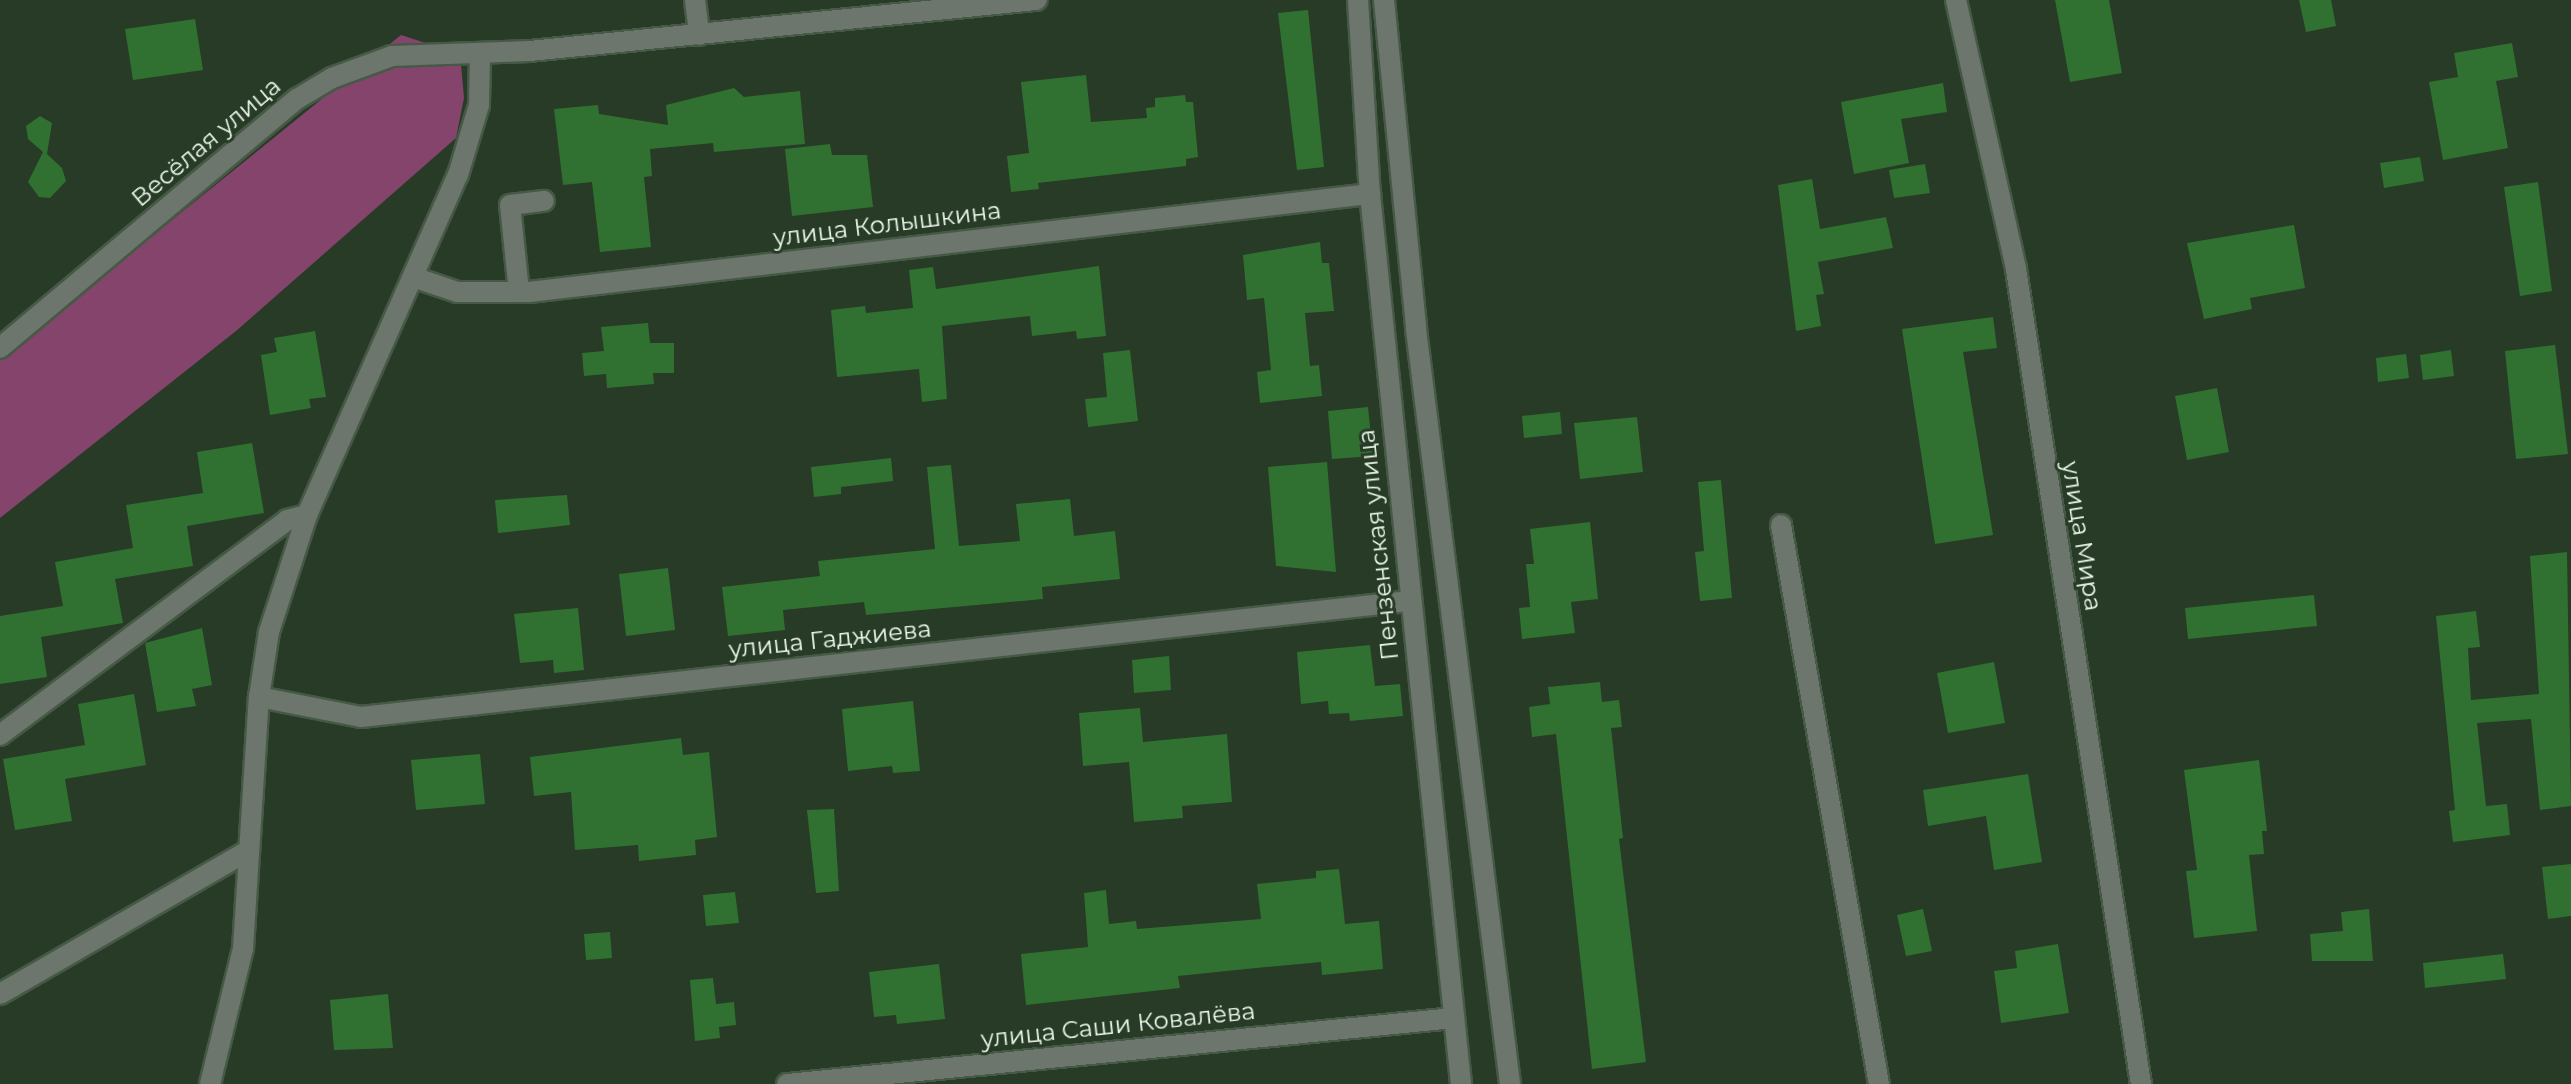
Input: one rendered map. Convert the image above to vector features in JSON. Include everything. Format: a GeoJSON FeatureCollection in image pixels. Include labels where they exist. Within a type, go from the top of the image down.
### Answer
{"type":"FeatureCollection","features":[{"type":"Feature","properties":{"kind":"street"},"geometry":{"type":"LineString","coordinates":[[695,0],[699,35]]}},
{"type":"Feature","properties":{"kind":"street","name":"Весёлая улица"},"geometry":{"type":"LineString","coordinates":[[0,348],[297,99],[332,78],[392,56],[480,54],[699,35],[1036,0]]}},
{"type":"Feature","properties":{"kind":"street","name":"Пензенская улица"},"geometry":{"type":"LineString","coordinates":[[1358,0],[1370,194],[1408,601],[1461,1084]]}},
{"type":"Feature","properties":{"kind":"street"},"geometry":{"type":"LineString","coordinates":[[1384,0],[1416,329],[1510,1084]]}},
{"type":"Feature","properties":{"kind":"street","name":"улица Мира"},"geometry":{"type":"LineString","coordinates":[[1956,0],[2016,269],[2141,1084]]}},
{"type":"Feature","properties":{"kind":"street"},"geometry":{"type":"LineString","coordinates":[[210,1084],[243,949],[259,697],[269,632],[307,515],[458,175],[479,105],[480,54]]}},
{"type":"Feature","properties":{"kind":"street","name":"улица Колышкина"},"geometry":{"type":"LineString","coordinates":[[413,277],[457,292],[519,292],[1370,194]]}},
{"type":"Feature","properties":{"kind":"street"},"geometry":{"type":"LineString","coordinates":[[519,292],[510,205],[544,201]]}},
{"type":"Feature","properties":{"kind":"street"},"geometry":{"type":"LineString","coordinates":[[0,735],[287,520],[307,515]]}},
{"type":"Feature","properties":{"kind":"street"},"geometry":{"type":"LineString","coordinates":[[1781,525],[1879,1084]]}},
{"type":"Feature","properties":{"kind":"street","name":"улица Гаджиева"},"geometry":{"type":"LineString","coordinates":[[259,697],[361,717],[1408,601]]}},
{"type":"Feature","properties":{"kind":"street"},"geometry":{"type":"LineString","coordinates":[[0,994],[248,851]]}},
{"type":"Feature","properties":{"kind":"street","name":"улица Саши Ковалёва"},"geometry":{"type":"LineString","coordinates":[[787,1084],[1454,1018]]}},
{"type":"Feature","properties":{"kind":"shaded area"},"geometry":{"type":"Polygon","coordinates":[[[401,35],[460,54],[464,98],[456,138],[236,331],[0,518],[0,359],[401,35]]]}},
{"type":"Feature","properties":{"kind":"building"},"geometry":{"type":"Polygon","coordinates":[[[2055,0],[2109,0],[2122,73],[2070,82],[2055,0]]]}},
{"type":"Feature","properties":{"kind":"building"},"geometry":{"type":"Polygon","coordinates":[[[2299,0],[2331,0],[2336,26],[2306,32],[2299,0]]]}},
{"type":"Feature","properties":{"kind":"building"},"geometry":{"type":"Polygon","coordinates":[[[1308,10],[1324,167],[1297,170],[1278,13],[1308,10]]]}},
{"type":"Feature","properties":{"kind":"building"},"geometry":{"type":"Polygon","coordinates":[[[195,19],[203,70],[133,80],[125,29],[195,19]]]}},
{"type":"Feature","properties":{"kind":"building"},"geometry":{"type":"Polygon","coordinates":[[[2512,43],[2518,77],[2496,81],[2508,148],[2443,160],[2429,82],[2458,77],[2454,53],[2512,43]]]}},
{"type":"Feature","properties":{"kind":"building"},"geometry":{"type":"Polygon","coordinates":[[[1086,75],[1091,122],[1147,118],[1146,108],[1155,107],[1155,98],[1185,95],[1186,102],[1193,102],[1198,157],[1186,159],[1186,166],[1038,183],[1039,189],[1011,192],[1007,156],[1029,153],[1021,82],[1086,75]]]}},
{"type":"Feature","properties":{"kind":"building"},"geometry":{"type":"Polygon","coordinates":[[[1943,83],[1947,112],[1901,119],[1909,163],[1854,174],[1841,102],[1943,83]]]}},
{"type":"Feature","properties":{"kind":"building"},"geometry":{"type":"Polygon","coordinates":[[[734,88],[744,97],[800,91],[805,144],[714,152],[713,143],[650,149],[652,176],[644,177],[651,247],[600,252],[592,182],[563,185],[554,109],[598,105],[599,114],[668,125],[666,105],[734,88]]]}},
{"type":"Feature","properties":{"kind":"building"},"geometry":{"type":"Polygon","coordinates":[[[40,116],[52,123],[47,154],[62,168],[66,181],[50,198],[39,197],[28,182],[43,152],[28,139],[26,126],[40,116]]]}},
{"type":"Feature","properties":{"kind":"building"},"geometry":{"type":"Polygon","coordinates":[[[830,144],[832,155],[867,155],[873,207],[792,216],[785,149],[830,144]]]}},
{"type":"Feature","properties":{"kind":"building"},"geometry":{"type":"Polygon","coordinates":[[[2420,157],[2424,181],[2384,188],[2380,163],[2420,157]]]}},
{"type":"Feature","properties":{"kind":"building"},"geometry":{"type":"Polygon","coordinates":[[[1925,164],[1930,193],[1894,198],[1889,170],[1925,164]]]}},
{"type":"Feature","properties":{"kind":"building"},"geometry":{"type":"Polygon","coordinates":[[[1812,179],[1820,229],[1886,217],[1893,248],[1818,262],[1824,294],[1816,295],[1821,326],[1796,331],[1778,185],[1812,179]]]}},
{"type":"Feature","properties":{"kind":"building"},"geometry":{"type":"Polygon","coordinates":[[[2538,182],[2552,291],[2520,296],[2504,187],[2538,182]]]}},
{"type":"Feature","properties":{"kind":"building"},"geometry":{"type":"Polygon","coordinates":[[[2294,225],[2305,288],[2250,298],[2252,309],[2204,319],[2187,243],[2294,225]]]}},
{"type":"Feature","properties":{"kind":"building"},"geometry":{"type":"Polygon","coordinates":[[[1320,242],[1322,263],[1329,263],[1334,311],[1305,313],[1310,366],[1319,365],[1322,396],[1260,403],[1257,372],[1271,370],[1264,298],[1247,300],[1243,255],[1320,242]]]}},
{"type":"Feature","properties":{"kind":"building"},"geometry":{"type":"Polygon","coordinates":[[[1099,266],[1106,336],[1077,339],[1076,331],[1032,336],[1030,316],[942,326],[947,399],[922,402],[919,369],[837,377],[831,310],[865,306],[866,313],[913,308],[909,270],[933,267],[936,289],[1099,266]]]}},
{"type":"Feature","properties":{"kind":"building"},"geometry":{"type":"Polygon","coordinates":[[[1993,317],[1997,348],[1963,352],[1993,535],[1935,544],[1902,329],[1993,317]]]}},
{"type":"Feature","properties":{"kind":"building"},"geometry":{"type":"Polygon","coordinates":[[[648,323],[650,343],[674,343],[674,373],[653,373],[654,384],[607,388],[606,374],[584,376],[582,353],[604,351],[601,327],[648,323]]]}},
{"type":"Feature","properties":{"kind":"building"},"geometry":{"type":"Polygon","coordinates":[[[315,331],[326,397],[309,399],[311,408],[270,415],[261,355],[277,352],[274,338],[315,331]]]}},
{"type":"Feature","properties":{"kind":"building"},"geometry":{"type":"Polygon","coordinates":[[[2555,345],[2568,454],[2516,459],[2505,351],[2555,345]]]}},
{"type":"Feature","properties":{"kind":"building"},"geometry":{"type":"Polygon","coordinates":[[[1130,350],[1138,421],[1088,427],[1085,399],[1107,397],[1103,353],[1130,350]]]}},
{"type":"Feature","properties":{"kind":"building"},"geometry":{"type":"Polygon","coordinates":[[[2451,350],[2454,376],[2423,380],[2420,355],[2451,350]]]}},
{"type":"Feature","properties":{"kind":"building"},"geometry":{"type":"Polygon","coordinates":[[[2406,354],[2409,378],[2378,382],[2376,358],[2406,354]]]}},
{"type":"Feature","properties":{"kind":"building"},"geometry":{"type":"Polygon","coordinates":[[[2217,388],[2229,452],[2187,460],[2175,396],[2217,388]]]}},
{"type":"Feature","properties":{"kind":"building"},"geometry":{"type":"Polygon","coordinates":[[[1368,407],[1373,456],[1332,459],[1328,411],[1368,407]]]}},
{"type":"Feature","properties":{"kind":"building"},"geometry":{"type":"Polygon","coordinates":[[[1560,412],[1562,434],[1524,438],[1522,416],[1560,412]]]}},
{"type":"Feature","properties":{"kind":"building"},"geometry":{"type":"Polygon","coordinates":[[[1637,417],[1643,472],[1580,479],[1574,423],[1637,417]]]}},
{"type":"Feature","properties":{"kind":"building"},"geometry":{"type":"Polygon","coordinates":[[[252,443],[264,513],[187,526],[193,566],[115,579],[123,623],[41,637],[47,677],[0,684],[0,616],[63,606],[55,562],[133,548],[126,505],[203,493],[197,452],[252,443]]]}},
{"type":"Feature","properties":{"kind":"building"},"geometry":{"type":"Polygon","coordinates":[[[891,458],[893,481],[841,487],[841,494],[814,497],[811,467],[891,458]]]}},
{"type":"Feature","properties":{"kind":"building"},"geometry":{"type":"Polygon","coordinates":[[[1327,462],[1336,572],[1276,566],[1268,467],[1327,462]]]}},
{"type":"Feature","properties":{"kind":"building"},"geometry":{"type":"Polygon","coordinates":[[[951,465],[959,546],[1020,541],[1016,504],[1070,499],[1074,536],[1115,531],[1120,579],[1042,587],[1043,599],[866,615],[864,602],[783,610],[785,630],[728,636],[722,587],[820,576],[818,561],[935,549],[927,467],[951,465]]]}},
{"type":"Feature","properties":{"kind":"building"},"geometry":{"type":"Polygon","coordinates":[[[1721,480],[1732,598],[1700,601],[1695,552],[1704,551],[1698,482],[1721,480]]]}},
{"type":"Feature","properties":{"kind":"building"},"geometry":{"type":"Polygon","coordinates":[[[567,495],[570,525],[498,533],[495,500],[567,495]]]}},
{"type":"Feature","properties":{"kind":"building"},"geometry":{"type":"Polygon","coordinates":[[[1590,522],[1598,599],[1571,602],[1575,633],[1522,639],[1519,608],[1530,607],[1526,564],[1534,564],[1530,529],[1590,522]]]}},
{"type":"Feature","properties":{"kind":"building"},"geometry":{"type":"Polygon","coordinates":[[[2567,552],[2571,806],[2540,810],[2531,719],[2477,723],[2486,806],[2507,804],[2510,835],[2453,842],[2449,811],[2455,810],[2436,616],[2476,611],[2480,647],[2468,648],[2471,700],[2539,694],[2530,556],[2567,552]]]}},
{"type":"Feature","properties":{"kind":"building"},"geometry":{"type":"Polygon","coordinates":[[[668,568],[675,630],[626,636],[619,574],[668,568]]]}},
{"type":"Feature","properties":{"kind":"building"},"geometry":{"type":"Polygon","coordinates":[[[2314,595],[2317,626],[2188,639],[2185,608],[2314,595]]]}},
{"type":"Feature","properties":{"kind":"building"},"geometry":{"type":"Polygon","coordinates":[[[578,608],[584,670],[554,673],[553,660],[520,663],[514,614],[578,608]]]}},
{"type":"Feature","properties":{"kind":"building"},"geometry":{"type":"Polygon","coordinates":[[[202,628],[212,685],[192,689],[196,706],[157,712],[145,643],[202,628]]]}},
{"type":"Feature","properties":{"kind":"building"},"geometry":{"type":"Polygon","coordinates":[[[1370,645],[1375,686],[1400,684],[1403,716],[1350,721],[1349,713],[1329,714],[1328,701],[1301,704],[1297,652],[1370,645]]]}},
{"type":"Feature","properties":{"kind":"building"},"geometry":{"type":"Polygon","coordinates":[[[1169,656],[1171,690],[1134,693],[1132,660],[1169,656]]]}},
{"type":"Feature","properties":{"kind":"building"},"geometry":{"type":"Polygon","coordinates":[[[1994,662],[2005,723],[1948,733],[1937,673],[1994,662]]]}},
{"type":"Feature","properties":{"kind":"building"},"geometry":{"type":"Polygon","coordinates":[[[1600,682],[1602,702],[1619,700],[1622,727],[1611,728],[1623,838],[1619,839],[1646,1062],[1592,1069],[1556,734],[1532,737],[1529,707],[1550,704],[1548,687],[1600,682]]]}},
{"type":"Feature","properties":{"kind":"building"},"geometry":{"type":"Polygon","coordinates":[[[134,694],[146,765],[65,779],[72,821],[15,830],[3,759],[85,745],[78,704],[134,694]]]}},
{"type":"Feature","properties":{"kind":"building"},"geometry":{"type":"Polygon","coordinates":[[[913,701],[920,771],[893,773],[892,766],[848,771],[842,709],[913,701]]]}},
{"type":"Feature","properties":{"kind":"building"},"geometry":{"type":"Polygon","coordinates":[[[1140,708],[1143,742],[1227,734],[1232,802],[1182,806],[1183,818],[1134,822],[1129,762],[1083,766],[1079,713],[1140,708]]]}},
{"type":"Feature","properties":{"kind":"building"},"geometry":{"type":"Polygon","coordinates":[[[681,738],[683,755],[709,752],[717,837],[695,840],[696,855],[639,861],[638,845],[575,850],[571,792],[534,796],[530,757],[681,738]]]}},
{"type":"Feature","properties":{"kind":"building"},"geometry":{"type":"Polygon","coordinates":[[[480,754],[485,804],[416,810],[411,760],[480,754]]]}},
{"type":"Feature","properties":{"kind":"building"},"geometry":{"type":"Polygon","coordinates":[[[2259,760],[2267,831],[2262,831],[2264,854],[2249,855],[2257,931],[2194,938],[2186,871],[2197,870],[2184,770],[2259,760]]]}},
{"type":"Feature","properties":{"kind":"building"},"geometry":{"type":"Polygon","coordinates":[[[2028,774],[2042,862],[1994,870],[1986,816],[1928,826],[1923,790],[2028,774]]]}},
{"type":"Feature","properties":{"kind":"building"},"geometry":{"type":"Polygon","coordinates":[[[834,809],[839,891],[816,893],[807,810],[834,809]]]}},
{"type":"Feature","properties":{"kind":"building"},"geometry":{"type":"Polygon","coordinates":[[[2571,864],[2571,916],[2548,919],[2542,867],[2571,864]]]}},
{"type":"Feature","properties":{"kind":"building"},"geometry":{"type":"Polygon","coordinates":[[[1339,869],[1345,924],[1379,921],[1383,969],[1322,975],[1321,962],[1246,969],[1178,976],[1180,988],[1026,1005],[1021,954],[1088,947],[1084,893],[1106,890],[1109,924],[1136,921],[1137,929],[1261,919],[1257,884],[1316,878],[1316,871],[1339,869]]]}},
{"type":"Feature","properties":{"kind":"building"},"geometry":{"type":"Polygon","coordinates":[[[735,892],[739,923],[706,926],[703,895],[735,892]]]}},
{"type":"Feature","properties":{"kind":"building"},"geometry":{"type":"Polygon","coordinates":[[[1923,909],[1932,951],[1906,956],[1897,915],[1923,909]]]}},
{"type":"Feature","properties":{"kind":"building"},"geometry":{"type":"Polygon","coordinates":[[[2369,909],[2373,961],[2312,961],[2310,934],[2343,931],[2341,912],[2369,909]]]}},
{"type":"Feature","properties":{"kind":"building"},"geometry":{"type":"Polygon","coordinates":[[[610,932],[612,958],[586,960],[584,934],[610,932]]]}},
{"type":"Feature","properties":{"kind":"building"},"geometry":{"type":"Polygon","coordinates":[[[2058,944],[2069,1013],[2001,1023],[1994,971],[2017,968],[2015,951],[2058,944]]]}},
{"type":"Feature","properties":{"kind":"building"},"geometry":{"type":"Polygon","coordinates":[[[2503,954],[2506,979],[2425,988],[2423,963],[2503,954]]]}},
{"type":"Feature","properties":{"kind":"building"},"geometry":{"type":"Polygon","coordinates":[[[939,964],[945,1019],[897,1024],[896,1015],[874,1017],[869,972],[939,964]]]}},
{"type":"Feature","properties":{"kind":"building"},"geometry":{"type":"Polygon","coordinates":[[[713,978],[716,1004],[734,1002],[736,1025],[719,1027],[720,1038],[695,1041],[690,980],[713,978]]]}},
{"type":"Feature","properties":{"kind":"building"},"geometry":{"type":"Polygon","coordinates":[[[388,994],[393,1048],[334,1050],[330,1000],[388,994]]]}}]}
